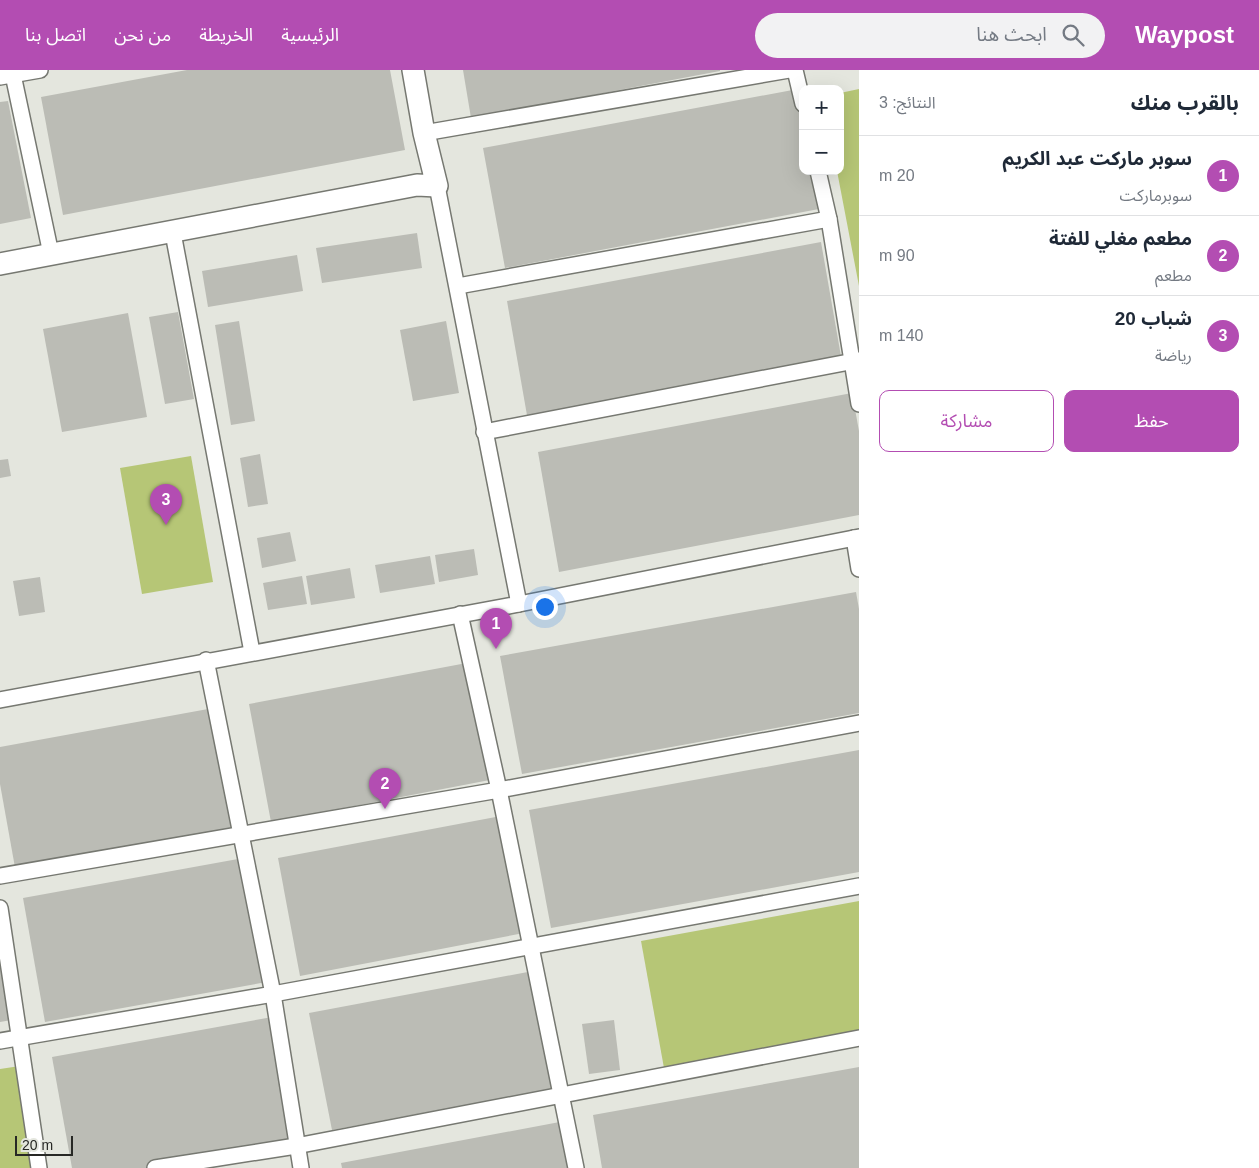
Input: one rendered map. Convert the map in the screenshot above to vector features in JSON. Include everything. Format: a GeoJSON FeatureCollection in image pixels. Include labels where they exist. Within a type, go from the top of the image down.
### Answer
{"type":"FeatureCollection","features":[{"type":"Feature","properties":{"kind":"street"},"geometry":{"type":"LineString","coordinates":[[40,70],[9,74],[51,254]]}},
{"type":"Feature","properties":{"kind":"street"},"geometry":{"type":"LineString","coordinates":[[414,70],[424,133],[458,286],[484,432],[519,604]]}},
{"type":"Feature","properties":{"kind":"street"},"geometry":{"type":"LineString","coordinates":[[424,133],[789,70]]}},
{"type":"Feature","properties":{"kind":"street"},"geometry":{"type":"LineString","coordinates":[[795,70],[799,87]]}},
{"type":"Feature","properties":{"kind":"street"},"geometry":{"type":"LineString","coordinates":[[819,175],[855,360],[859,404]]}},
{"type":"Feature","properties":{"kind":"street"},"geometry":{"type":"LineString","coordinates":[[0,264],[173,233],[417,184],[437,186]]}},
{"type":"Feature","properties":{"kind":"street"},"geometry":{"type":"LineString","coordinates":[[458,286],[829,219]]}},
{"type":"Feature","properties":{"kind":"street"},"geometry":{"type":"LineString","coordinates":[[173,233],[252,652]]}},
{"type":"Feature","properties":{"kind":"street"},"geometry":{"type":"LineString","coordinates":[[484,432],[855,360]]}},
{"type":"Feature","properties":{"kind":"street"},"geometry":{"type":"LineString","coordinates":[[0,700],[206,660],[519,604],[856,538],[859,569]]}},
{"type":"Feature","properties":{"kind":"street"},"geometry":{"type":"LineString","coordinates":[[460,614],[499,790],[576,1168]]}},
{"type":"Feature","properties":{"kind":"street"},"geometry":{"type":"LineString","coordinates":[[206,660],[273,994],[301,1168]]}},
{"type":"Feature","properties":{"kind":"street"},"geometry":{"type":"LineString","coordinates":[[0,876],[499,790],[859,723]]}},
{"type":"Feature","properties":{"kind":"street"},"geometry":{"type":"LineString","coordinates":[[0,1042],[273,994],[859,886]]}},
{"type":"Feature","properties":{"kind":"street"},"geometry":{"type":"LineString","coordinates":[[0,908],[39,1168]]}},
{"type":"Feature","properties":{"kind":"street"},"geometry":{"type":"LineString","coordinates":[[156,1168],[296,1146],[859,1038]]}},
{"type":"Feature","properties":{"kind":"green space"},"geometry":{"type":"Polygon","coordinates":[[[859,89],[859,286],[838,175],[844,175],[844,92],[859,89]]]}},
{"type":"Feature","properties":{"kind":"green space"},"geometry":{"type":"Polygon","coordinates":[[[191,456],[213,582],[142,594],[120,468],[191,456]]]}},
{"type":"Feature","properties":{"kind":"green space"},"geometry":{"type":"Polygon","coordinates":[[[859,901],[859,1032],[664,1068],[641,941],[859,901]]]}},
{"type":"Feature","properties":{"kind":"green space"},"geometry":{"type":"Polygon","coordinates":[[[20,1066],[37,1168],[0,1168],[0,1069],[20,1066]]]}},
{"type":"Feature","properties":{"kind":"building"},"geometry":{"type":"Polygon","coordinates":[[[187,70],[390,70],[405,150],[63,215],[41,97],[187,70]]]}},
{"type":"Feature","properties":{"kind":"building"},"geometry":{"type":"Polygon","coordinates":[[[463,70],[720,70],[720,71],[471,118],[463,70]]]}},
{"type":"Feature","properties":{"kind":"building"},"geometry":{"type":"Polygon","coordinates":[[[798,89],[799,175],[813,175],[819,209],[505,268],[483,148],[798,89]]]}},
{"type":"Feature","properties":{"kind":"building"},"geometry":{"type":"Polygon","coordinates":[[[8,101],[31,218],[0,224],[0,102],[8,101]]]}},
{"type":"Feature","properties":{"kind":"building"},"geometry":{"type":"Polygon","coordinates":[[[417,233],[422,268],[322,283],[316,248],[417,233]]]}},
{"type":"Feature","properties":{"kind":"building"},"geometry":{"type":"Polygon","coordinates":[[[821,242],[842,362],[528,421],[507,301],[821,242]]]}},
{"type":"Feature","properties":{"kind":"building"},"geometry":{"type":"Polygon","coordinates":[[[297,255],[303,291],[208,307],[202,271],[297,255]]]}},
{"type":"Feature","properties":{"kind":"building"},"geometry":{"type":"Polygon","coordinates":[[[178,312],[194,399],[165,404],[149,317],[178,312]]]}},
{"type":"Feature","properties":{"kind":"building"},"geometry":{"type":"Polygon","coordinates":[[[128,313],[147,417],[62,432],[43,329],[128,313]]]}},
{"type":"Feature","properties":{"kind":"building"},"geometry":{"type":"Polygon","coordinates":[[[239,321],[255,421],[231,425],[215,325],[239,321]]]}},
{"type":"Feature","properties":{"kind":"building"},"geometry":{"type":"Polygon","coordinates":[[[446,321],[459,393],[413,401],[400,330],[446,321]]]}},
{"type":"Feature","properties":{"kind":"building"},"geometry":{"type":"Polygon","coordinates":[[[852,393],[859,431],[859,515],[559,572],[538,452],[852,393]]]}},
{"type":"Feature","properties":{"kind":"building"},"geometry":{"type":"Polygon","coordinates":[[[260,454],[268,504],[248,507],[240,458],[260,454]]]}},
{"type":"Feature","properties":{"kind":"building"},"geometry":{"type":"Polygon","coordinates":[[[8,459],[11,476],[0,478],[0,460],[8,459]]]}},
{"type":"Feature","properties":{"kind":"building"},"geometry":{"type":"Polygon","coordinates":[[[290,532],[296,561],[262,568],[257,538],[290,532]]]}},
{"type":"Feature","properties":{"kind":"building"},"geometry":{"type":"Polygon","coordinates":[[[474,549],[478,575],[439,582],[435,555],[474,549]]]}},
{"type":"Feature","properties":{"kind":"building"},"geometry":{"type":"Polygon","coordinates":[[[430,556],[435,584],[380,593],[375,565],[430,556]]]}},
{"type":"Feature","properties":{"kind":"building"},"geometry":{"type":"Polygon","coordinates":[[[350,568],[355,598],[311,605],[306,576],[350,568]]]}},
{"type":"Feature","properties":{"kind":"building"},"geometry":{"type":"Polygon","coordinates":[[[302,576],[307,604],[268,610],[263,583],[302,576]]]}},
{"type":"Feature","properties":{"kind":"building"},"geometry":{"type":"Polygon","coordinates":[[[40,577],[45,612],[19,616],[13,581],[40,577]]]}},
{"type":"Feature","properties":{"kind":"building"},"geometry":{"type":"Polygon","coordinates":[[[856,592],[859,609],[859,713],[522,774],[500,656],[856,592]]]}},
{"type":"Feature","properties":{"kind":"building"},"geometry":{"type":"Polygon","coordinates":[[[472,662],[495,779],[271,822],[249,704],[472,662]]]}},
{"type":"Feature","properties":{"kind":"building"},"geometry":{"type":"Polygon","coordinates":[[[219,707],[242,832],[16,873],[0,784],[0,747],[219,707]]]}},
{"type":"Feature","properties":{"kind":"building"},"geometry":{"type":"Polygon","coordinates":[[[859,750],[859,872],[551,928],[529,810],[859,750]]]}},
{"type":"Feature","properties":{"kind":"building"},"geometry":{"type":"Polygon","coordinates":[[[501,816],[524,933],[300,976],[278,858],[501,816]]]}},
{"type":"Feature","properties":{"kind":"building"},"geometry":{"type":"Polygon","coordinates":[[[249,857],[272,981],[45,1022],[23,898],[249,857]]]}},
{"type":"Feature","properties":{"kind":"building"},"geometry":{"type":"Polygon","coordinates":[[[0,932],[17,1019],[0,1022],[0,932]]]}},
{"type":"Feature","properties":{"kind":"building"},"geometry":{"type":"Polygon","coordinates":[[[533,971],[556,1088],[332,1130],[309,1013],[533,971]]]}},
{"type":"Feature","properties":{"kind":"building"},"geometry":{"type":"Polygon","coordinates":[[[278,1016],[301,1140],[147,1168],[72,1168],[52,1057],[278,1016]]]}},
{"type":"Feature","properties":{"kind":"building"},"geometry":{"type":"Polygon","coordinates":[[[614,1020],[620,1070],[589,1074],[582,1024],[614,1020]]]}},
{"type":"Feature","properties":{"kind":"building"},"geometry":{"type":"Polygon","coordinates":[[[859,1067],[859,1168],[602,1168],[593,1115],[859,1067]]]}},
{"type":"Feature","properties":{"kind":"building"},"geometry":{"type":"Polygon","coordinates":[[[565,1121],[574,1168],[342,1168],[341,1163],[565,1121]]]}},
{"type":"Feature","properties":{"kind":"place","name":"شباب 20"},"geometry":{"type":"Point","coordinates":[166,525]}},
{"type":"Feature","properties":{"kind":"place","name":"سوبر ماركت عبد الكريم"},"geometry":{"type":"Point","coordinates":[496,649]}},
{"type":"Feature","properties":{"kind":"place","name":"مطعم مغلي للفتة"},"geometry":{"type":"Point","coordinates":[385,809]}}]}
